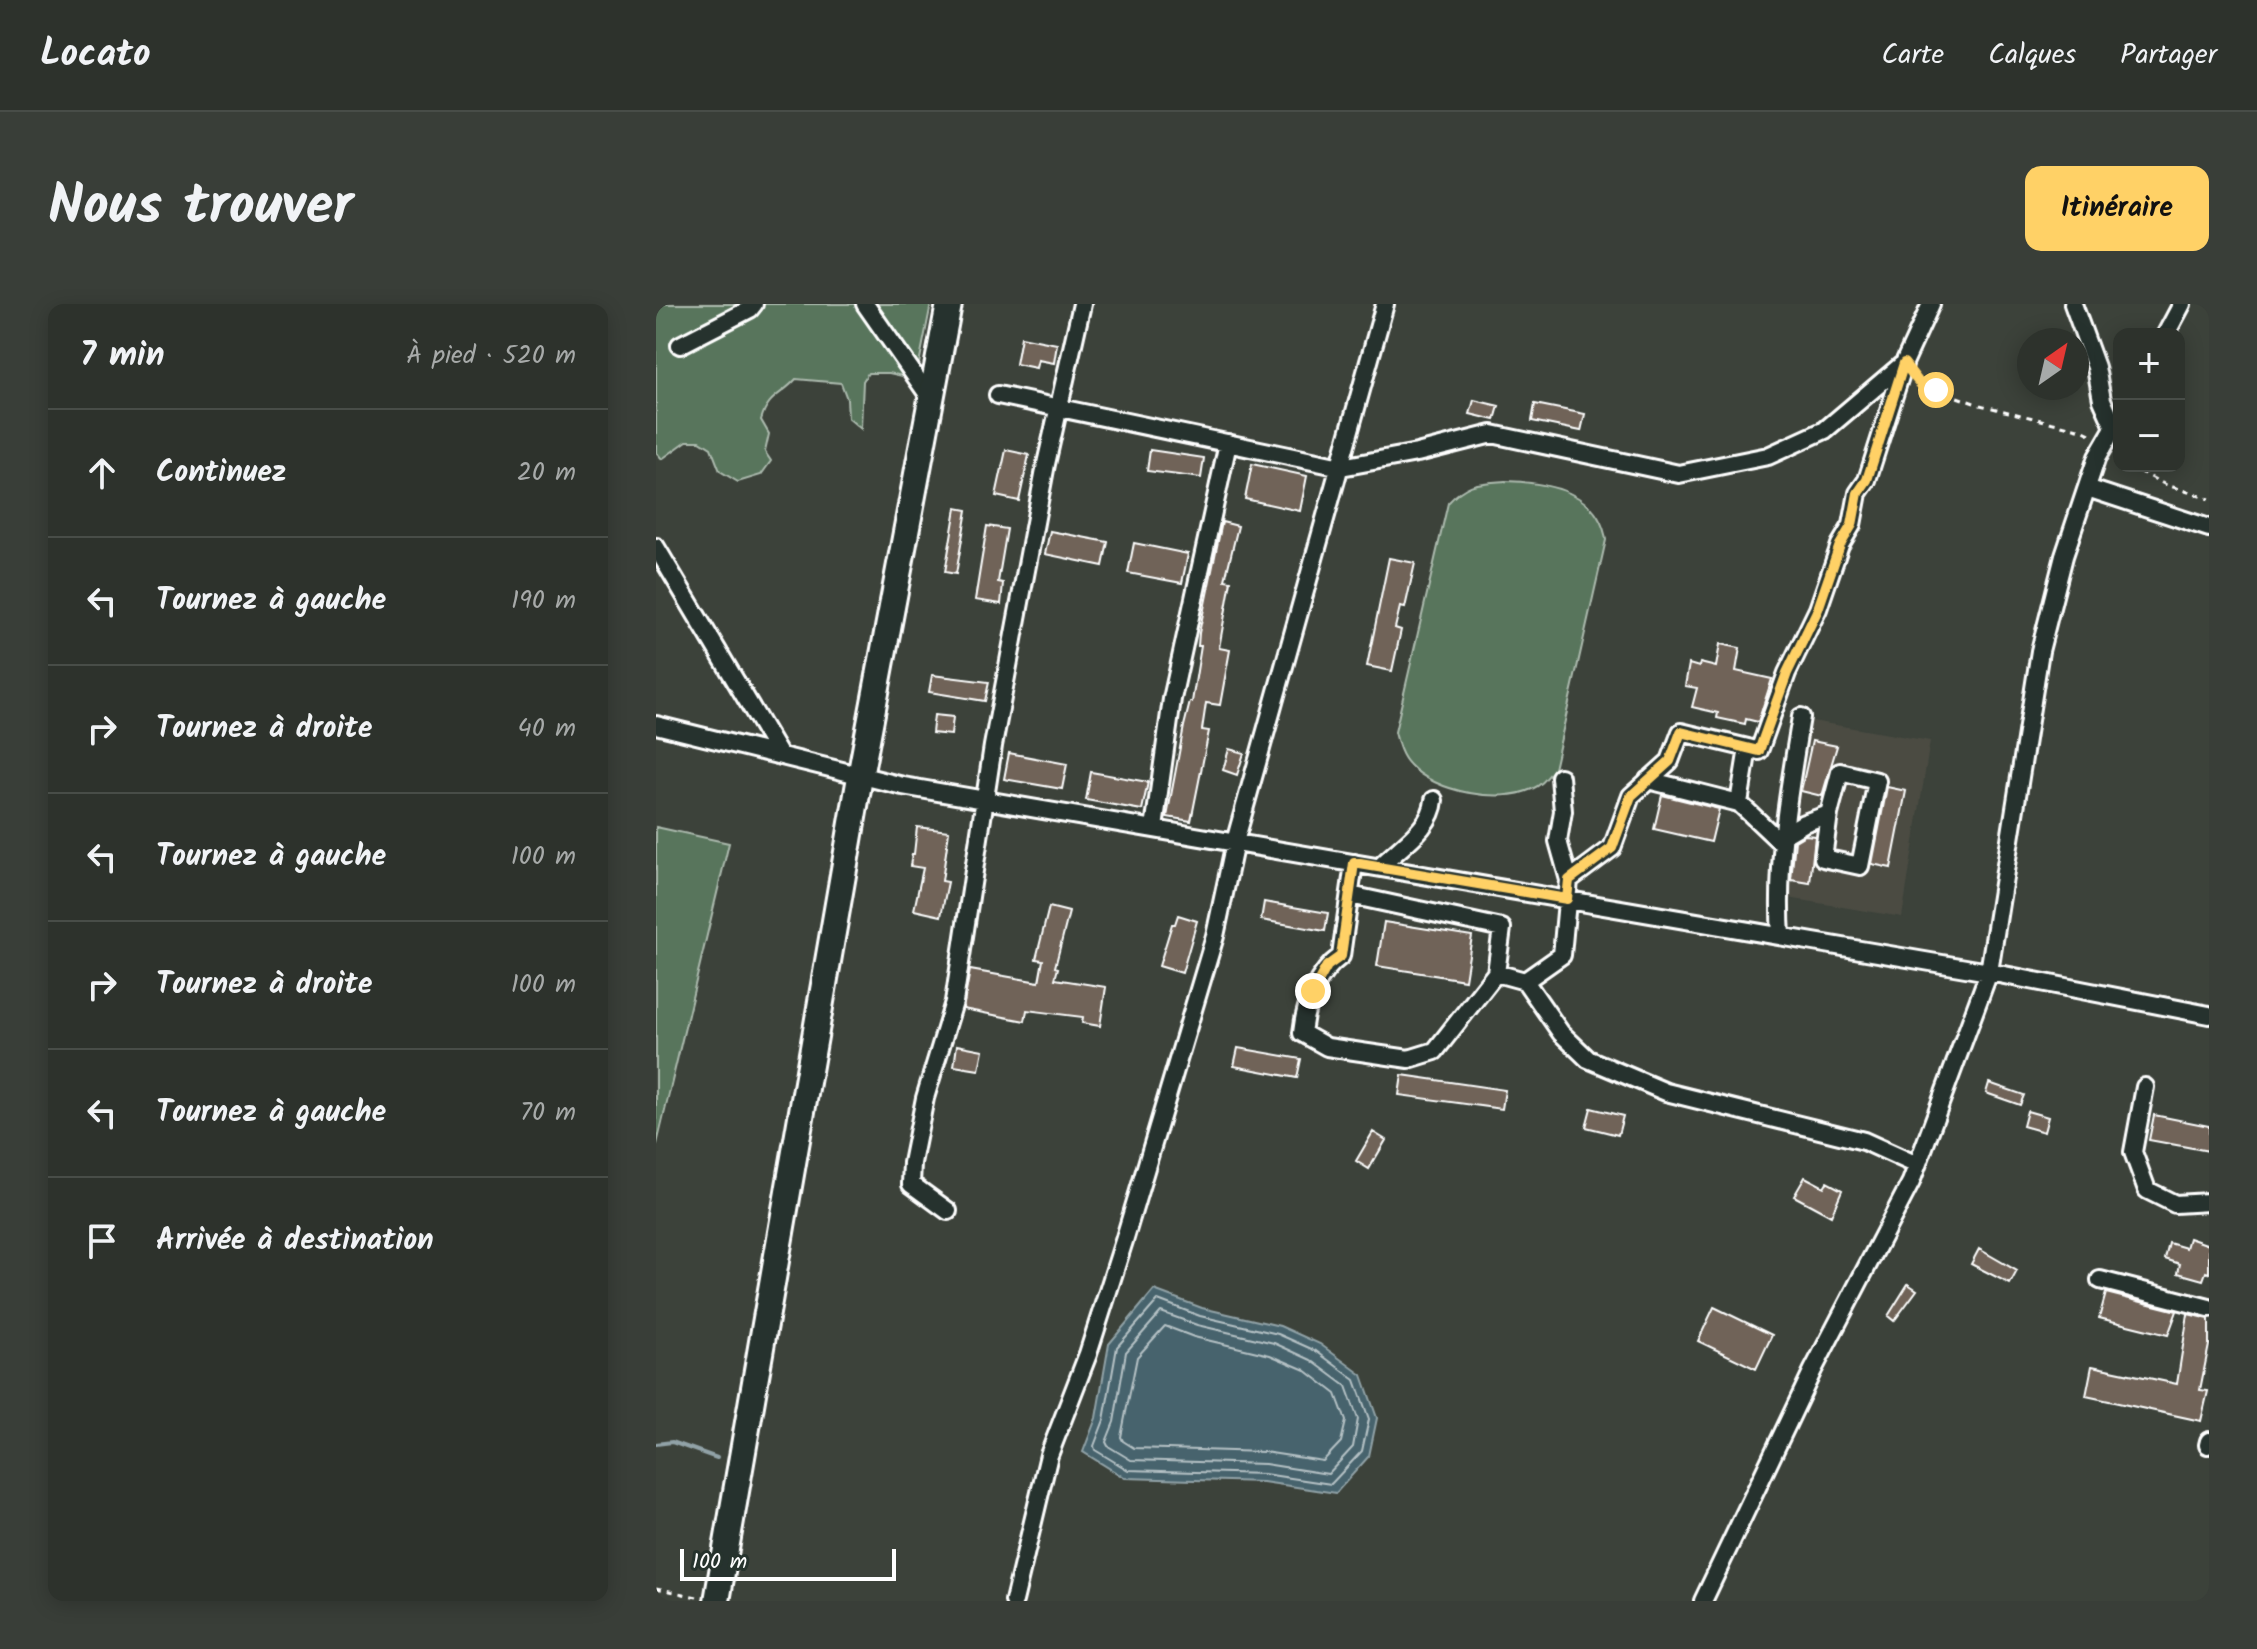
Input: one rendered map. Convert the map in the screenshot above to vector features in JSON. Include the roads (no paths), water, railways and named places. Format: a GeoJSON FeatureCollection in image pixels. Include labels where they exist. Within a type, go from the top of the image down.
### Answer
{"type":"FeatureCollection","features":[{"type":"Feature","properties":{"kind":"highway"},"geometry":{"type":"LineString","coordinates":[[717,1601],[860,777],[949,304]]}},
{"type":"Feature","properties":{"kind":"street"},"geometry":{"type":"LineString","coordinates":[[680,345],[750,309],[754,304]]}},
{"type":"Feature","properties":{"kind":"street"},"geometry":{"type":"LineString","coordinates":[[865,304],[931,399]]}},
{"type":"Feature","properties":{"kind":"street"},"geometry":{"type":"LineString","coordinates":[[948,1211],[911,1184],[912,1163],[925,1098],[954,1002],[985,799],[1028,553],[1082,304]]}},
{"type":"Feature","properties":{"kind":"street"},"geometry":{"type":"LineString","coordinates":[[1014,1601],[1049,1455],[1088,1354],[1115,1270],[1215,936],[1235,842],[1385,304]]}},
{"type":"Feature","properties":{"kind":"street"},"geometry":{"type":"LineString","coordinates":[[1569,880],[1612,848],[1631,796],[1670,761],[1681,732],[1759,751],[1787,673],[1818,609],[1840,545],[1852,525],[1858,493],[1867,480],[1904,363],[1931,304]]}},
{"type":"Feature","properties":{"kind":"street"},"geometry":{"type":"LineString","coordinates":[[1703,1601],[1813,1370],[1911,1182],[1989,972],[2040,651],[2064,556],[2097,457],[2113,429],[2102,400],[2096,367],[2073,304]]}},
{"type":"Feature","properties":{"kind":"street"},"geometry":{"type":"LineString","coordinates":[[2169,328],[2182,304]]}},
{"type":"Feature","properties":{"kind":"street"},"geometry":{"type":"LineString","coordinates":[[998,395],[1341,467],[1417,453],[1492,434],[1679,474],[1768,456],[1825,430],[1904,363]]}},
{"type":"Feature","properties":{"kind":"street"},"geometry":{"type":"LineString","coordinates":[[1154,828],[1172,699],[1228,443]]}},
{"type":"Feature","properties":{"kind":"street"},"geometry":{"type":"LineString","coordinates":[[2087,488],[2209,528]]}},
{"type":"Feature","properties":{"kind":"street"},"geometry":{"type":"LineString","coordinates":[[656,547],[779,754]]}},
{"type":"Feature","properties":{"kind":"street"},"geometry":{"type":"LineString","coordinates":[[1781,936],[1779,903],[1787,799],[1801,717]]}},
{"type":"Feature","properties":{"kind":"street"},"geometry":{"type":"LineString","coordinates":[[656,725],[860,777],[1989,972],[2209,1015]]}},
{"type":"Feature","properties":{"kind":"street"},"geometry":{"type":"LineString","coordinates":[[1739,803],[1748,748]]}},
{"type":"Feature","properties":{"kind":"street"},"geometry":{"type":"LineString","coordinates":[[1840,772],[1877,781],[1860,866],[1823,858],[1829,814],[1840,772]]}},
{"type":"Feature","properties":{"kind":"street"},"geometry":{"type":"LineString","coordinates":[[1525,981],[1562,955],[1569,880],[1558,841],[1563,811],[1560,777]]}},
{"type":"Feature","properties":{"kind":"street"},"geometry":{"type":"LineString","coordinates":[[1648,780],[1739,803],[1777,839],[1804,823],[1829,814]]}},
{"type":"Feature","properties":{"kind":"street"},"geometry":{"type":"LineString","coordinates":[[1380,867],[1424,827],[1432,816],[1434,800]]}},
{"type":"Feature","properties":{"kind":"street"},"geometry":{"type":"LineString","coordinates":[[1350,895],[1502,928],[1496,973],[1435,1051],[1409,1059],[1327,1047],[1302,1033],[1313,991],[1327,966],[1341,956],[1354,863]]}},
{"type":"Feature","properties":{"kind":"street"},"geometry":{"type":"LineString","coordinates":[[1496,973],[1525,981],[1561,1033],[1588,1059],[1666,1092],[1864,1141],[1917,1165]]}},
{"type":"Feature","properties":{"kind":"street"},"geometry":{"type":"LineString","coordinates":[[2145,1087],[2133,1152],[2147,1190],[2175,1204],[2209,1202]]}},
{"type":"Feature","properties":{"kind":"street"},"geometry":{"type":"LineString","coordinates":[[2100,1280],[2209,1308]]}},
{"type":"Feature","properties":{"kind":"water"},"geometry":{"type":"Polygon","coordinates":[[[1154,1290],[1202,1308],[1280,1326],[1320,1344],[1362,1375],[1377,1418],[1369,1456],[1336,1493],[1263,1482],[1125,1478],[1083,1452],[1096,1418],[1109,1344],[1154,1290]]]}},
{"type":"Feature","properties":{"kind":"waterway"},"geometry":{"type":"LineString","coordinates":[[656,1444],[672,1442],[717,1458]]}}]}
